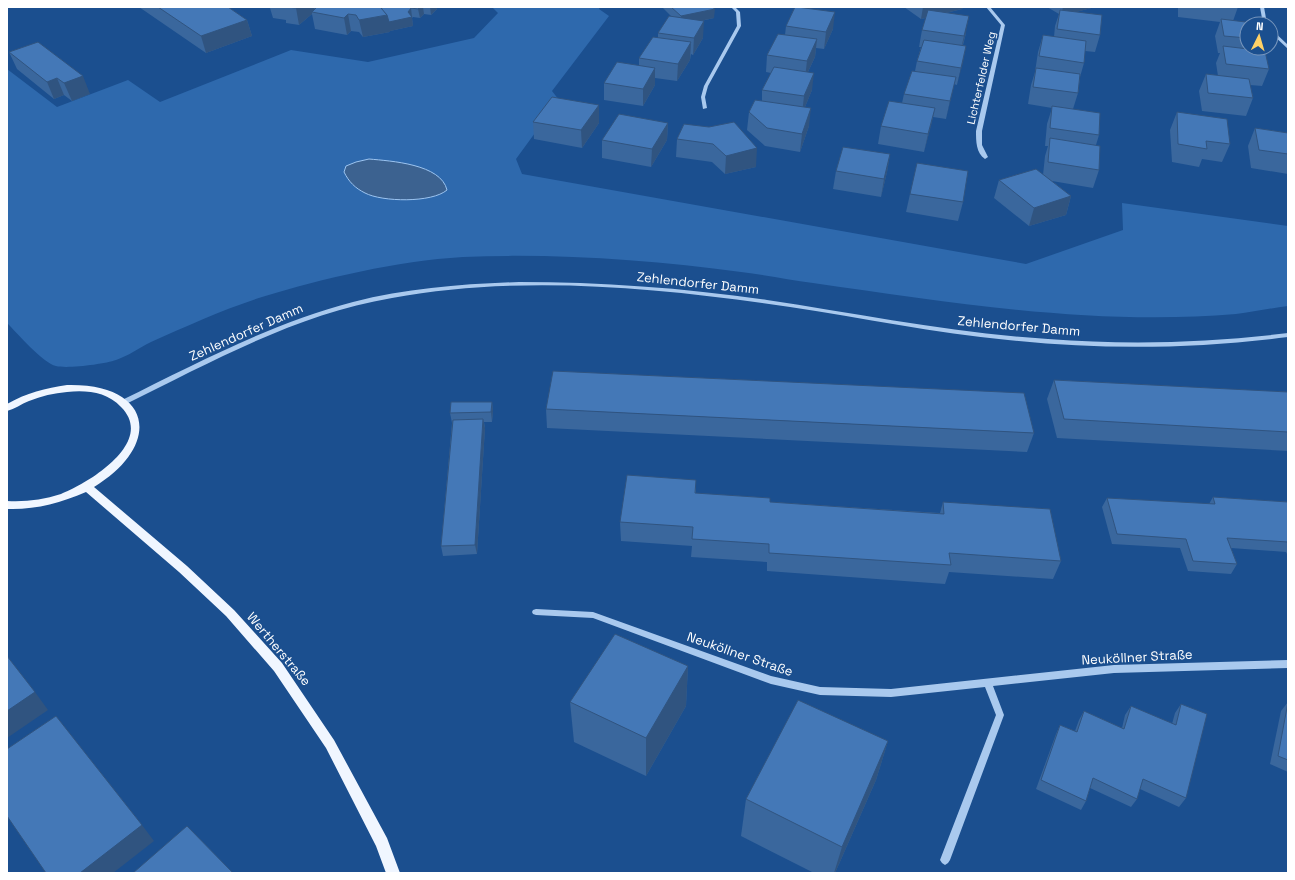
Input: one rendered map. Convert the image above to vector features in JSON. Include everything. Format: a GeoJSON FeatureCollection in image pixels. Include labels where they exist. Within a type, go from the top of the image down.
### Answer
{"type":"FeatureCollection","features":[{"type":"Feature","properties":{"kind":"main road"},"geometry":{"type":"LineString","coordinates":[[7,408],[29,397],[57,390],[83,388],[106,392],[124,402],[134,415],[135,433],[127,452],[111,471],[87,487],[62,498],[35,505],[7,505]]}},
{"type":"Feature","properties":{"kind":"main road","name":"Wertherstraße"},"geometry":{"type":"LineString","coordinates":[[87,487],[183,569],[230,613],[278,667],[330,744],[382,843],[393,873]]}},
{"type":"Feature","properties":{"kind":"street"},"geometry":{"type":"LineString","coordinates":[[705,108],[703,96],[706,86],[739,26],[738,12],[733,7]]}},
{"type":"Feature","properties":{"kind":"street","name":"Lichterfelder Weg"},"geometry":{"type":"LineString","coordinates":[[985,157],[980,144],[979,131],[1003,25],[988,7]]}},
{"type":"Feature","properties":{"kind":"street"},"geometry":{"type":"LineString","coordinates":[[1279,38],[1288,48]]}},
{"type":"Feature","properties":{"kind":"street","name":"Zehlendorfer Damm"},"geometry":{"type":"LineString","coordinates":[[124,402],[247,342],[315,315],[388,296],[471,285],[519,283],[617,287],[679,292],[738,298],[968,334],[1068,343],[1183,346],[1245,342],[1288,336]]}},
{"type":"Feature","properties":{"kind":"street","name":"Neuköllner Straße"},"geometry":{"type":"LineString","coordinates":[[536,612],[593,615],[771,680],[820,691],[891,693],[988,684],[1114,669],[1288,664]]}},
{"type":"Feature","properties":{"kind":"street"},"geometry":{"type":"LineString","coordinates":[[945,860],[1000,715],[988,684]]}},
{"type":"Feature","properties":{"kind":"shaded area"},"geometry":{"type":"Polygon","coordinates":[[[492,7],[600,7],[599,9],[609,16],[552,91],[559,100],[516,159],[522,174],[1026,264],[1123,230],[1122,203],[1288,226],[1288,306],[1236,314],[1183,317],[1077,315],[971,305],[865,291],[750,273],[672,264],[602,258],[497,256],[463,257],[412,262],[361,271],[311,283],[262,297],[206,318],[151,342],[111,362],[68,367],[56,366],[37,354],[7,323],[7,69],[57,107],[128,80],[160,102],[291,50],[368,62],[474,38],[498,13],[492,7]]]}},
{"type":"Feature","properties":{"kind":"shaded area"},"geometry":{"type":"Polygon","coordinates":[[[369,159],[402,163],[425,169],[435,174],[443,181],[447,190],[430,197],[407,200],[383,198],[365,193],[358,189],[348,179],[344,172],[346,166],[369,159]]]}},
{"type":"Feature","properties":{"kind":"building"},"geometry":{"type":"Polygon","coordinates":[[[158,7],[228,7],[247,20],[201,36],[158,7]]]}},
{"type":"Feature","properties":{"kind":"building"},"geometry":{"type":"Polygon","coordinates":[[[317,7],[381,7],[387,15],[359,20],[356,15],[348,14],[344,18],[312,12],[317,7]]]}},
{"type":"Feature","properties":{"kind":"building"},"geometry":{"type":"Polygon","coordinates":[[[420,7],[418,9],[411,8],[408,12],[412,17],[389,22],[387,15],[381,8],[420,7]]]}},
{"type":"Feature","properties":{"kind":"building"},"geometry":{"type":"Polygon","coordinates":[[[671,7],[712,7],[715,9],[681,16],[671,7]]]}},
{"type":"Feature","properties":{"kind":"building"},"geometry":{"type":"Polygon","coordinates":[[[795,7],[835,12],[826,32],[786,26],[795,7]]]}},
{"type":"Feature","properties":{"kind":"building"},"geometry":{"type":"Polygon","coordinates":[[[928,10],[969,16],[964,36],[922,30],[928,10]]]}},
{"type":"Feature","properties":{"kind":"building"},"geometry":{"type":"Polygon","coordinates":[[[1060,10],[1102,15],[1100,35],[1057,29],[1060,10]]]}},
{"type":"Feature","properties":{"kind":"building"},"geometry":{"type":"Polygon","coordinates":[[[669,16],[704,21],[694,38],[658,33],[669,16]]]}},
{"type":"Feature","properties":{"kind":"building"},"geometry":{"type":"Polygon","coordinates":[[[1221,19],[1239,21],[1239,37],[1224,36],[1221,19]]]}},
{"type":"Feature","properties":{"kind":"building"},"geometry":{"type":"Polygon","coordinates":[[[778,34],[817,39],[807,61],[767,55],[778,34]]]}},
{"type":"Feature","properties":{"kind":"building"},"geometry":{"type":"Polygon","coordinates":[[[1043,35],[1086,41],[1084,63],[1039,56],[1043,35]]]}},
{"type":"Feature","properties":{"kind":"building"},"geometry":{"type":"Polygon","coordinates":[[[653,37],[691,42],[678,64],[639,58],[653,37]]]}},
{"type":"Feature","properties":{"kind":"building"},"geometry":{"type":"Polygon","coordinates":[[[924,40],[966,46],[961,68],[917,61],[924,40]]]}},
{"type":"Feature","properties":{"kind":"building"},"geometry":{"type":"Polygon","coordinates":[[[38,42],[83,76],[64,83],[57,78],[47,82],[9,52],[38,42]]]}},
{"type":"Feature","properties":{"kind":"building"},"geometry":{"type":"Polygon","coordinates":[[[1223,46],[1239,48],[1239,56],[1266,56],[1269,69],[1226,64],[1223,46]]]}},
{"type":"Feature","properties":{"kind":"building"},"geometry":{"type":"Polygon","coordinates":[[[617,62],[655,68],[643,89],[604,83],[617,62]]]}},
{"type":"Feature","properties":{"kind":"building"},"geometry":{"type":"Polygon","coordinates":[[[774,67],[814,73],[804,96],[762,90],[774,67]]]}},
{"type":"Feature","properties":{"kind":"building"},"geometry":{"type":"Polygon","coordinates":[[[1036,68],[1080,74],[1078,93],[1033,87],[1036,68]]]}},
{"type":"Feature","properties":{"kind":"building"},"geometry":{"type":"Polygon","coordinates":[[[912,71],[956,77],[950,101],[904,94],[912,71]]]}},
{"type":"Feature","properties":{"kind":"building"},"geometry":{"type":"Polygon","coordinates":[[[1206,74],[1249,79],[1253,98],[1208,93],[1206,74]]]}},
{"type":"Feature","properties":{"kind":"building"},"geometry":{"type":"Polygon","coordinates":[[[552,97],[599,105],[581,130],[533,122],[552,97]]]}},
{"type":"Feature","properties":{"kind":"building"},"geometry":{"type":"Polygon","coordinates":[[[755,100],[811,108],[802,134],[767,128],[749,112],[755,100]]]}},
{"type":"Feature","properties":{"kind":"building"},"geometry":{"type":"Polygon","coordinates":[[[889,101],[935,108],[928,134],[881,126],[889,101]]]}},
{"type":"Feature","properties":{"kind":"building"},"geometry":{"type":"Polygon","coordinates":[[[1052,106],[1100,113],[1099,135],[1050,128],[1052,106]]]}},
{"type":"Feature","properties":{"kind":"building"},"geometry":{"type":"Polygon","coordinates":[[[1177,112],[1227,119],[1230,144],[1206,141],[1207,149],[1178,144],[1177,112]]]}},
{"type":"Feature","properties":{"kind":"building"},"geometry":{"type":"Polygon","coordinates":[[[619,114],[668,123],[652,149],[602,140],[619,114]]]}},
{"type":"Feature","properties":{"kind":"building"},"geometry":{"type":"Polygon","coordinates":[[[734,122],[757,148],[726,156],[713,144],[677,139],[684,124],[709,127],[734,122]]]}},
{"type":"Feature","properties":{"kind":"building"},"geometry":{"type":"Polygon","coordinates":[[[1255,128],[1288,133],[1288,154],[1259,150],[1255,128]]]}},
{"type":"Feature","properties":{"kind":"building"},"geometry":{"type":"Polygon","coordinates":[[[1050,138],[1100,146],[1099,170],[1048,162],[1050,138]]]}},
{"type":"Feature","properties":{"kind":"building"},"geometry":{"type":"Polygon","coordinates":[[[843,147],[890,154],[884,179],[836,171],[843,147]]]}},
{"type":"Feature","properties":{"kind":"building"},"geometry":{"type":"Polygon","coordinates":[[[917,163],[968,171],[963,202],[910,194],[917,163]]]}},
{"type":"Feature","properties":{"kind":"building"},"geometry":{"type":"Polygon","coordinates":[[[1036,169],[1071,196],[1034,208],[999,180],[1036,169]]]}},
{"type":"Feature","properties":{"kind":"building"},"geometry":{"type":"Polygon","coordinates":[[[553,371],[1024,393],[1034,433],[546,409],[553,371]]]}},
{"type":"Feature","properties":{"kind":"building"},"geometry":{"type":"Polygon","coordinates":[[[1054,380],[1288,392],[1288,432],[1064,419],[1054,380]]]}},
{"type":"Feature","properties":{"kind":"building"},"geometry":{"type":"Polygon","coordinates":[[[451,402],[492,402],[491,412],[450,413],[451,402]]]}},
{"type":"Feature","properties":{"kind":"building"},"geometry":{"type":"Polygon","coordinates":[[[483,419],[475,545],[441,546],[453,420],[483,419]]]}},
{"type":"Feature","properties":{"kind":"building"},"geometry":{"type":"Polygon","coordinates":[[[627,475],[696,480],[695,493],[770,498],[770,502],[944,514],[943,502],[1050,509],[1061,561],[949,553],[951,565],[769,553],[769,544],[692,539],[693,527],[620,522],[627,475]]]}},
{"type":"Feature","properties":{"kind":"building"},"geometry":{"type":"Polygon","coordinates":[[[1213,497],[1288,502],[1288,542],[1227,538],[1237,564],[1193,561],[1186,539],[1117,534],[1107,498],[1215,504],[1213,497]]]}},
{"type":"Feature","properties":{"kind":"building"},"geometry":{"type":"Polygon","coordinates":[[[615,634],[688,666],[646,738],[570,702],[615,634]]]}},
{"type":"Feature","properties":{"kind":"building"},"geometry":{"type":"Polygon","coordinates":[[[7,656],[35,692],[7,711],[7,656]]]}},
{"type":"Feature","properties":{"kind":"building"},"geometry":{"type":"Polygon","coordinates":[[[798,700],[888,741],[842,847],[746,799],[798,700]]]}},
{"type":"Feature","properties":{"kind":"building"},"geometry":{"type":"Polygon","coordinates":[[[1288,702],[1288,760],[1278,756],[1288,702]]]}},
{"type":"Feature","properties":{"kind":"building"},"geometry":{"type":"Polygon","coordinates":[[[1181,704],[1207,714],[1186,798],[1143,779],[1137,799],[1093,778],[1086,801],[1041,780],[1060,725],[1077,732],[1084,711],[1124,729],[1131,706],[1176,725],[1181,704]]]}},
{"type":"Feature","properties":{"kind":"building"},"geometry":{"type":"Polygon","coordinates":[[[56,716],[142,825],[80,873],[46,873],[7,816],[7,749],[56,716]]]}},
{"type":"Feature","properties":{"kind":"building"},"geometry":{"type":"Polygon","coordinates":[[[187,826],[233,873],[133,873],[187,826]]]}}]}
